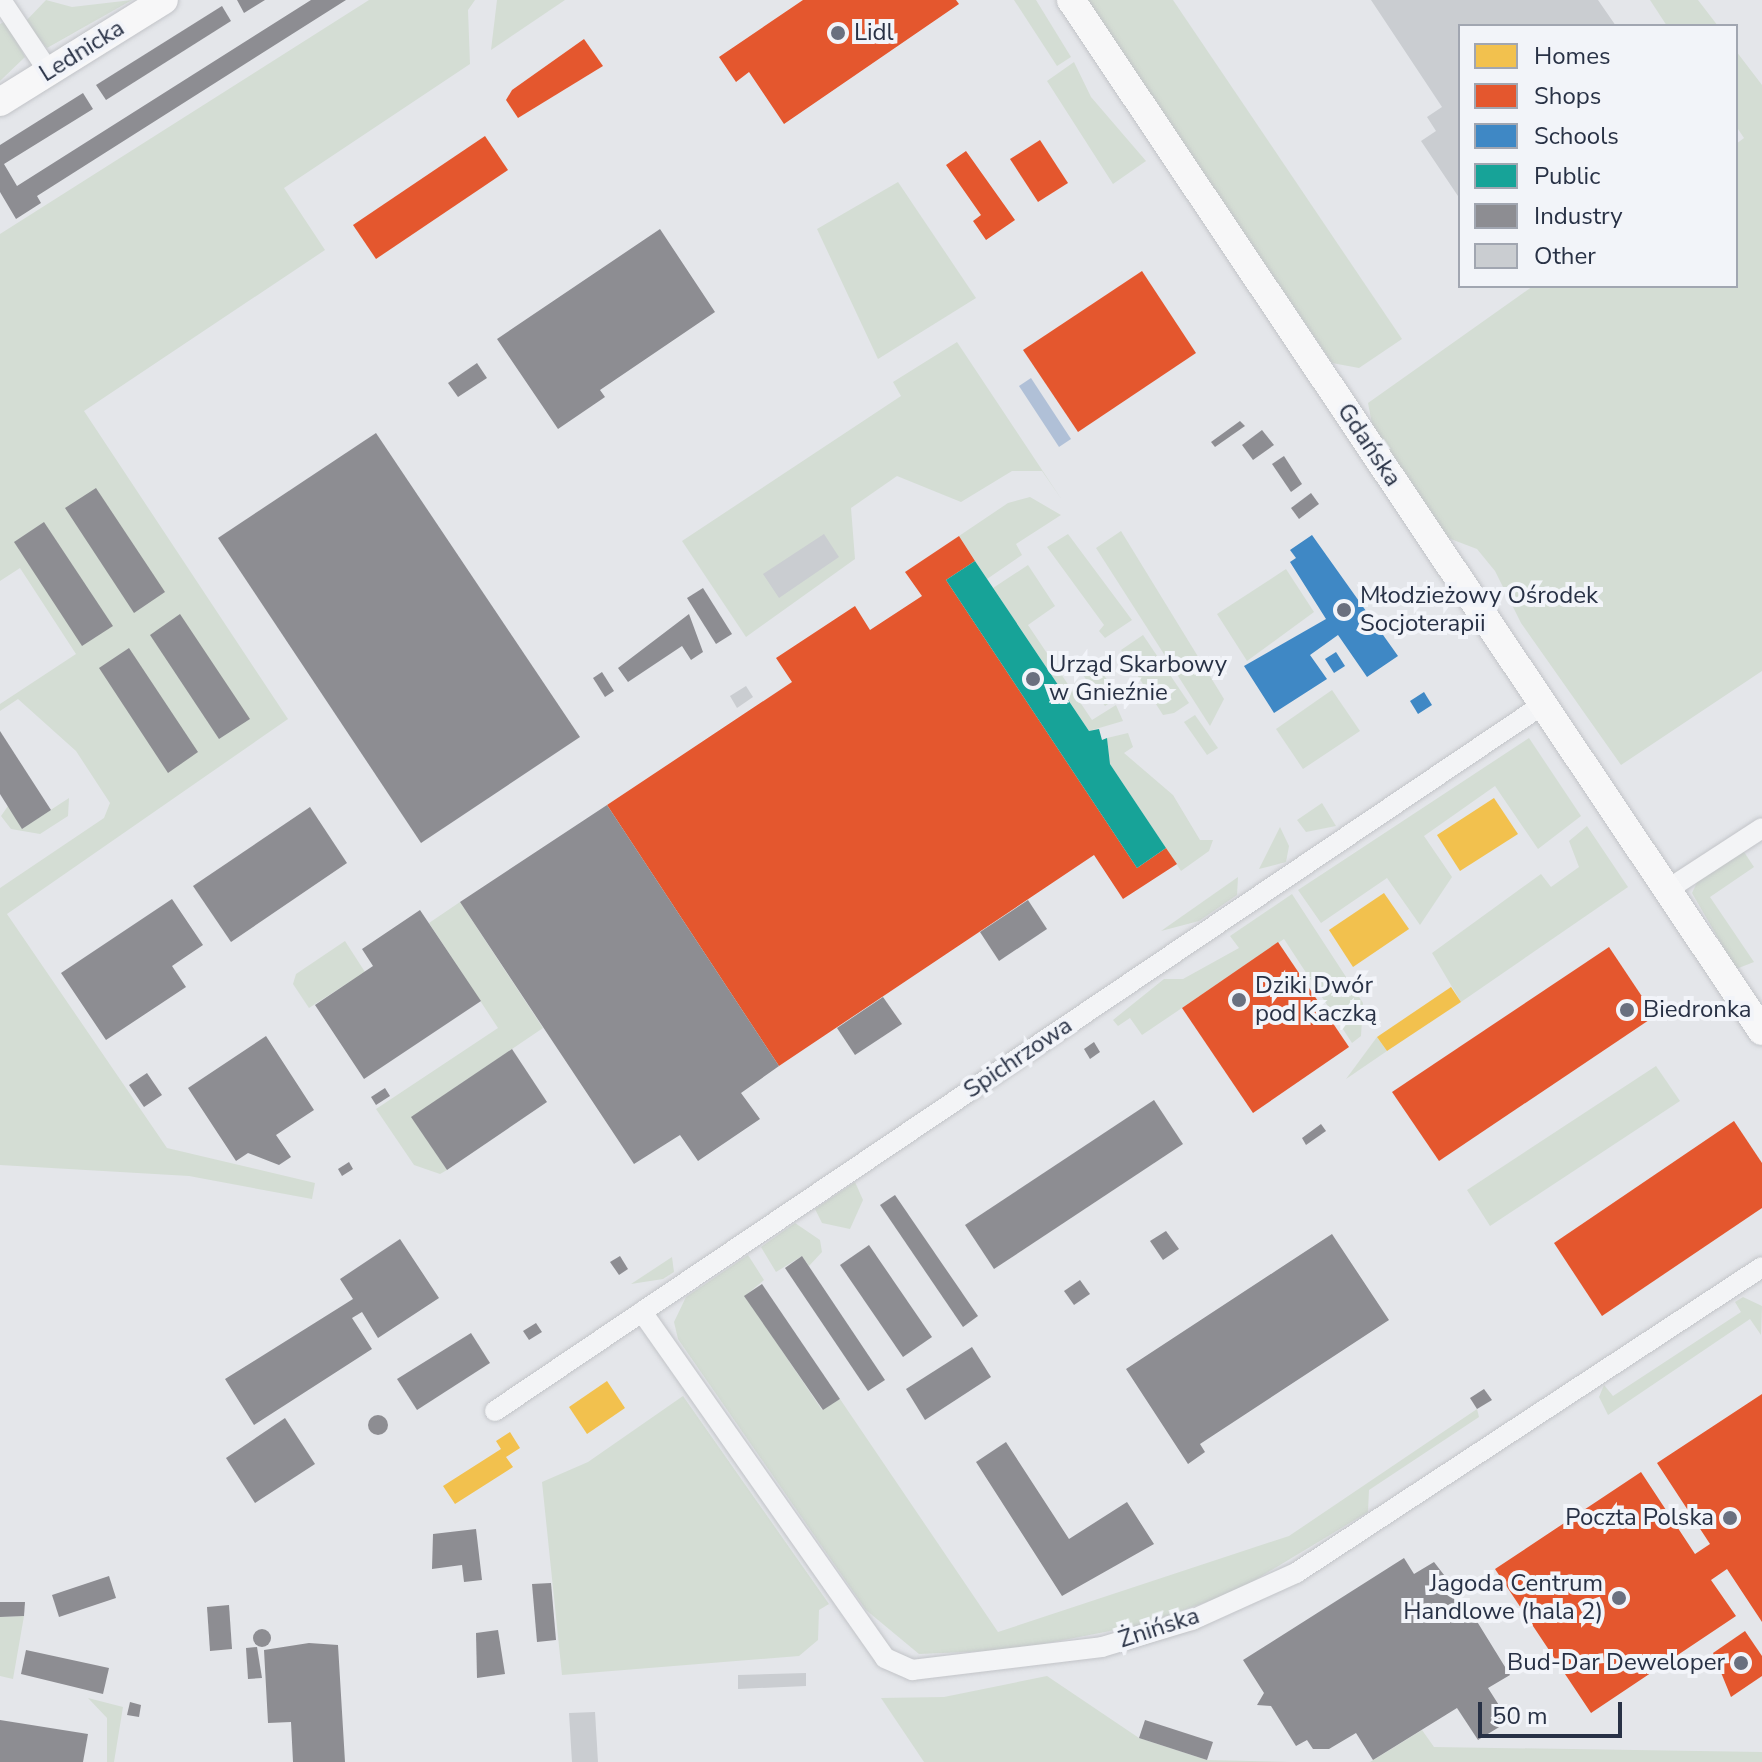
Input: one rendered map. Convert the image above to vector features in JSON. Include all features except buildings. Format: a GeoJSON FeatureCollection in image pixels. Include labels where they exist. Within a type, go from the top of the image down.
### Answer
{"type":"FeatureCollection","features":[{"type":"Feature","properties":{"kind":"street"},"geometry":{"type":"LineString","coordinates":[[1,0],[49,72]]}},
{"type":"Feature","properties":{"kind":"street","name":"Lednicka"},"geometry":{"type":"LineString","coordinates":[[0,102],[164,0]]}},
{"type":"Feature","properties":{"kind":"street","name":"Gdańska"},"geometry":{"type":"LineString","coordinates":[[1071,0],[1762,1031]]}},
{"type":"Feature","properties":{"kind":"street","name":"Spichrzowa"},"geometry":{"type":"LineString","coordinates":[[495,1411],[1542,705]]}},
{"type":"Feature","properties":{"kind":"street"},"geometry":{"type":"LineString","coordinates":[[1667,890],[1762,828]]}},
{"type":"Feature","properties":{"kind":"street","name":"Żnińska"},"geometry":{"type":"LineString","coordinates":[[642,1312],[885,1658],[912,1670],[1102,1647],[1192,1620],[1296,1573],[1762,1267]]}},
{"type":"Feature","properties":{"kind":"shaded area"},"geometry":{"type":"Polygon","coordinates":[[[46,0],[72,7],[132,0],[47,48],[25,22],[46,0]]]}},
{"type":"Feature","properties":{"kind":"shaded area"},"geometry":{"type":"Polygon","coordinates":[[[369,0],[475,0],[468,10],[470,64],[284,188],[325,250],[84,411],[288,719],[7,914],[167,1148],[315,1183],[312,1199],[189,1176],[0,1165],[0,888],[104,818],[110,803],[76,751],[18,699],[0,711],[0,704],[76,654],[20,568],[0,581],[0,234],[369,0]]]}},
{"type":"Feature","properties":{"kind":"shaded area"},"geometry":{"type":"Polygon","coordinates":[[[497,0],[565,0],[491,50],[497,0]]]}},
{"type":"Feature","properties":{"kind":"shaded area"},"geometry":{"type":"Polygon","coordinates":[[[1014,0],[1036,0],[1071,57],[1057,66],[1014,0]]]}},
{"type":"Feature","properties":{"kind":"shaded area"},"geometry":{"type":"Polygon","coordinates":[[[1085,0],[1173,0],[1402,339],[1359,368],[1332,363],[1085,0]]]}},
{"type":"Feature","properties":{"kind":"shaded area"},"geometry":{"type":"Polygon","coordinates":[[[1650,0],[1698,0],[1716,24],[1666,24],[1650,0]]]}},
{"type":"Feature","properties":{"kind":"shaded area"},"geometry":{"type":"Polygon","coordinates":[[[6,21],[25,57],[0,81],[0,24],[6,21]]]}},
{"type":"Feature","properties":{"kind":"shaded area"},"geometry":{"type":"Polygon","coordinates":[[[1738,54],[1762,85],[1762,671],[1621,765],[1521,623],[1495,571],[1477,549],[1448,538],[1373,429],[1368,403],[1530,288],[1738,288],[1738,142],[1744,138],[1738,129],[1738,54]]]}},
{"type":"Feature","properties":{"kind":"shaded area"},"geometry":{"type":"Polygon","coordinates":[[[1074,62],[1091,97],[1146,161],[1113,184],[1047,81],[1074,62]]]}},
{"type":"Feature","properties":{"kind":"shaded area"},"geometry":{"type":"Polygon","coordinates":[[[898,182],[976,298],[878,359],[817,229],[898,182]]]}},
{"type":"Feature","properties":{"kind":"shaded area"},"geometry":{"type":"Polygon","coordinates":[[[957,342],[1062,500],[1042,471],[1012,471],[961,502],[897,476],[851,508],[855,559],[746,637],[682,541],[901,396],[893,382],[957,342]]]}},
{"type":"Feature","properties":{"kind":"shaded area"},"geometry":{"type":"Polygon","coordinates":[[[1030,497],[1061,515],[1016,544],[1022,555],[987,579],[959,536],[1008,503],[1030,497]]]}},
{"type":"Feature","properties":{"kind":"shaded area"},"geometry":{"type":"Polygon","coordinates":[[[1121,531],[1224,699],[1210,726],[1096,548],[1121,531]]]}},
{"type":"Feature","properties":{"kind":"shaded area"},"geometry":{"type":"Polygon","coordinates":[[[1068,534],[1132,620],[1105,638],[1099,631],[1104,625],[1047,547],[1068,534]]]}},
{"type":"Feature","properties":{"kind":"shaded area"},"geometry":{"type":"Polygon","coordinates":[[[1028,565],[1055,606],[1028,625],[1092,720],[1116,705],[1123,721],[1089,731],[993,588],[1028,565]]]}},
{"type":"Feature","properties":{"kind":"shaded area"},"geometry":{"type":"Polygon","coordinates":[[[1286,569],[1314,612],[1247,661],[1217,614],[1286,569]]]}},
{"type":"Feature","properties":{"kind":"shaded area"},"geometry":{"type":"Polygon","coordinates":[[[1143,635],[1189,703],[1174,713],[1163,715],[1121,650],[1143,635]]]}},
{"type":"Feature","properties":{"kind":"shaded area"},"geometry":{"type":"Polygon","coordinates":[[[1092,658],[1119,697],[1105,706],[1078,668],[1092,658]]]}},
{"type":"Feature","properties":{"kind":"shaded area"},"geometry":{"type":"Polygon","coordinates":[[[1332,690],[1360,731],[1303,769],[1276,729],[1332,690]]]}},
{"type":"Feature","properties":{"kind":"shaded area"},"geometry":{"type":"Polygon","coordinates":[[[1195,715],[1218,748],[1207,755],[1184,722],[1195,715]]]}},
{"type":"Feature","properties":{"kind":"shaded area"},"geometry":{"type":"Polygon","coordinates":[[[1128,733],[1133,747],[1124,753],[1173,795],[1200,840],[1213,840],[1209,851],[1181,871],[1110,764],[1107,738],[1128,733]]]}},
{"type":"Feature","properties":{"kind":"shaded area"},"geometry":{"type":"Polygon","coordinates":[[[1529,738],[1581,816],[1538,849],[1495,786],[1424,836],[1452,877],[1420,925],[1387,878],[1321,923],[1298,890],[1529,738]]]}},
{"type":"Feature","properties":{"kind":"shaded area"},"geometry":{"type":"Polygon","coordinates":[[[69,798],[68,816],[40,834],[11,829],[1,816],[8,806],[23,828],[69,798]]]}},
{"type":"Feature","properties":{"kind":"shaded area"},"geometry":{"type":"Polygon","coordinates":[[[1322,803],[1336,826],[1306,832],[1297,820],[1322,803]]]}},
{"type":"Feature","properties":{"kind":"shaded area"},"geometry":{"type":"Polygon","coordinates":[[[1587,826],[1628,887],[1461,1002],[1432,953],[1541,874],[1551,887],[1579,867],[1569,841],[1587,826]]]}},
{"type":"Feature","properties":{"kind":"shaded area"},"geometry":{"type":"Polygon","coordinates":[[[1280,827],[1289,846],[1286,862],[1259,869],[1280,827]]]}},
{"type":"Feature","properties":{"kind":"shaded area"},"geometry":{"type":"Polygon","coordinates":[[[1742,849],[1754,867],[1710,897],[1754,962],[1736,969],[1692,893],[1699,878],[1742,849]]]}},
{"type":"Feature","properties":{"kind":"shaded area"},"geometry":{"type":"Polygon","coordinates":[[[1238,877],[1237,895],[1199,921],[1161,931],[1238,877]]]}},
{"type":"Feature","properties":{"kind":"shaded area"},"geometry":{"type":"Polygon","coordinates":[[[1292,894],[1363,1003],[1361,1036],[1352,1043],[1284,939],[1142,1035],[1130,1018],[1118,1026],[1113,1020],[1164,979],[1183,979],[1239,948],[1230,936],[1292,894]]]}},
{"type":"Feature","properties":{"kind":"shaded area"},"geometry":{"type":"Polygon","coordinates":[[[460,902],[543,1028],[412,1117],[447,1170],[440,1174],[414,1165],[376,1109],[498,1028],[429,923],[460,902]]]}},
{"type":"Feature","properties":{"kind":"shaded area"},"geometry":{"type":"Polygon","coordinates":[[[345,941],[365,972],[309,1008],[293,984],[296,974],[345,941]]]}},
{"type":"Feature","properties":{"kind":"shaded area"},"geometry":{"type":"Polygon","coordinates":[[[1377,1037],[1387,1051],[1346,1079],[1377,1037]]]}},
{"type":"Feature","properties":{"kind":"shaded area"},"geometry":{"type":"Polygon","coordinates":[[[1656,1066],[1680,1101],[1490,1226],[1467,1190],[1656,1066]]]}},
{"type":"Feature","properties":{"kind":"shaded area"},"geometry":{"type":"Polygon","coordinates":[[[855,1182],[863,1200],[850,1229],[822,1223],[815,1209],[855,1182]]]}},
{"type":"Feature","properties":{"kind":"shaded area"},"geometry":{"type":"Polygon","coordinates":[[[795,1223],[820,1240],[822,1252],[809,1266],[802,1256],[776,1272],[761,1247],[795,1223]]]}},
{"type":"Feature","properties":{"kind":"shaded area"},"geometry":{"type":"Polygon","coordinates":[[[748,1255],[764,1280],[745,1296],[822,1410],[840,1399],[998,1632],[1289,1536],[1477,1409],[1479,1417],[1369,1490],[1368,1512],[1235,1592],[1141,1625],[1012,1650],[919,1654],[866,1610],[678,1339],[674,1322],[686,1297],[748,1255]]]}},
{"type":"Feature","properties":{"kind":"shaded area"},"geometry":{"type":"Polygon","coordinates":[[[672,1257],[674,1272],[663,1279],[631,1284],[672,1257]]]}},
{"type":"Feature","properties":{"kind":"shaded area"},"geometry":{"type":"Polygon","coordinates":[[[1743,1297],[1762,1306],[1761,1335],[1750,1319],[1608,1415],[1599,1397],[1604,1385],[1613,1396],[1741,1312],[1735,1302],[1743,1297]]]}},
{"type":"Feature","properties":{"kind":"shaded area"},"geometry":{"type":"Polygon","coordinates":[[[683,1396],[829,1604],[819,1610],[818,1640],[799,1656],[562,1675],[542,1482],[588,1462],[683,1396]]]}},
{"type":"Feature","properties":{"kind":"shaded area"},"geometry":{"type":"Polygon","coordinates":[[[24,1616],[13,1679],[0,1676],[0,1617],[24,1616]]]}},
{"type":"Feature","properties":{"kind":"shaded area"},"geometry":{"type":"Polygon","coordinates":[[[1047,1676],[1139,1738],[1207,1760],[1291,1762],[924,1762],[881,1698],[944,1697],[1047,1676]]]}},
{"type":"Feature","properties":{"kind":"shaded area"},"geometry":{"type":"Polygon","coordinates":[[[88,1698],[123,1707],[114,1762],[107,1762],[107,1718],[88,1698]]]}},
{"type":"Feature","properties":{"kind":"shaded area"},"geometry":{"type":"Polygon","coordinates":[[[1422,1730],[1434,1747],[1762,1752],[1762,1762],[1370,1762],[1422,1730]]]}},
{"type":"Feature","properties":{"kind":"water"},"geometry":{"type":"Polygon","coordinates":[[[1031,378],[1071,439],[1059,447],[1019,386],[1031,378]]]}},
{"type":"Feature","properties":{"kind":"place","name":"Lidl"},"geometry":{"type":"Point","coordinates":[838,33]}},
{"type":"Feature","properties":{"kind":"place","name":"Młodzieżowy Ośrodek Socjoterapii"},"geometry":{"type":"Point","coordinates":[1344,610]}},
{"type":"Feature","properties":{"kind":"place","name":"Urząd Skarbowy w Gnieźnie"},"geometry":{"type":"Point","coordinates":[1033,679]}},
{"type":"Feature","properties":{"kind":"place","name":"Dziki Dwór pod Kaczką"},"geometry":{"type":"Point","coordinates":[1239,1000]}},
{"type":"Feature","properties":{"kind":"place","name":"Biedronka"},"geometry":{"type":"Point","coordinates":[1627,1010]}},
{"type":"Feature","properties":{"kind":"place","name":"Poczta Polska"},"geometry":{"type":"Point","coordinates":[1730,1518]}},
{"type":"Feature","properties":{"kind":"place","name":"Jagoda Centrum Handlowe (hala 2)"},"geometry":{"type":"Point","coordinates":[1619,1598]}},
{"type":"Feature","properties":{"kind":"place","name":"Bud-Dar Deweloper"},"geometry":{"type":"Point","coordinates":[1741,1663]}}]}
